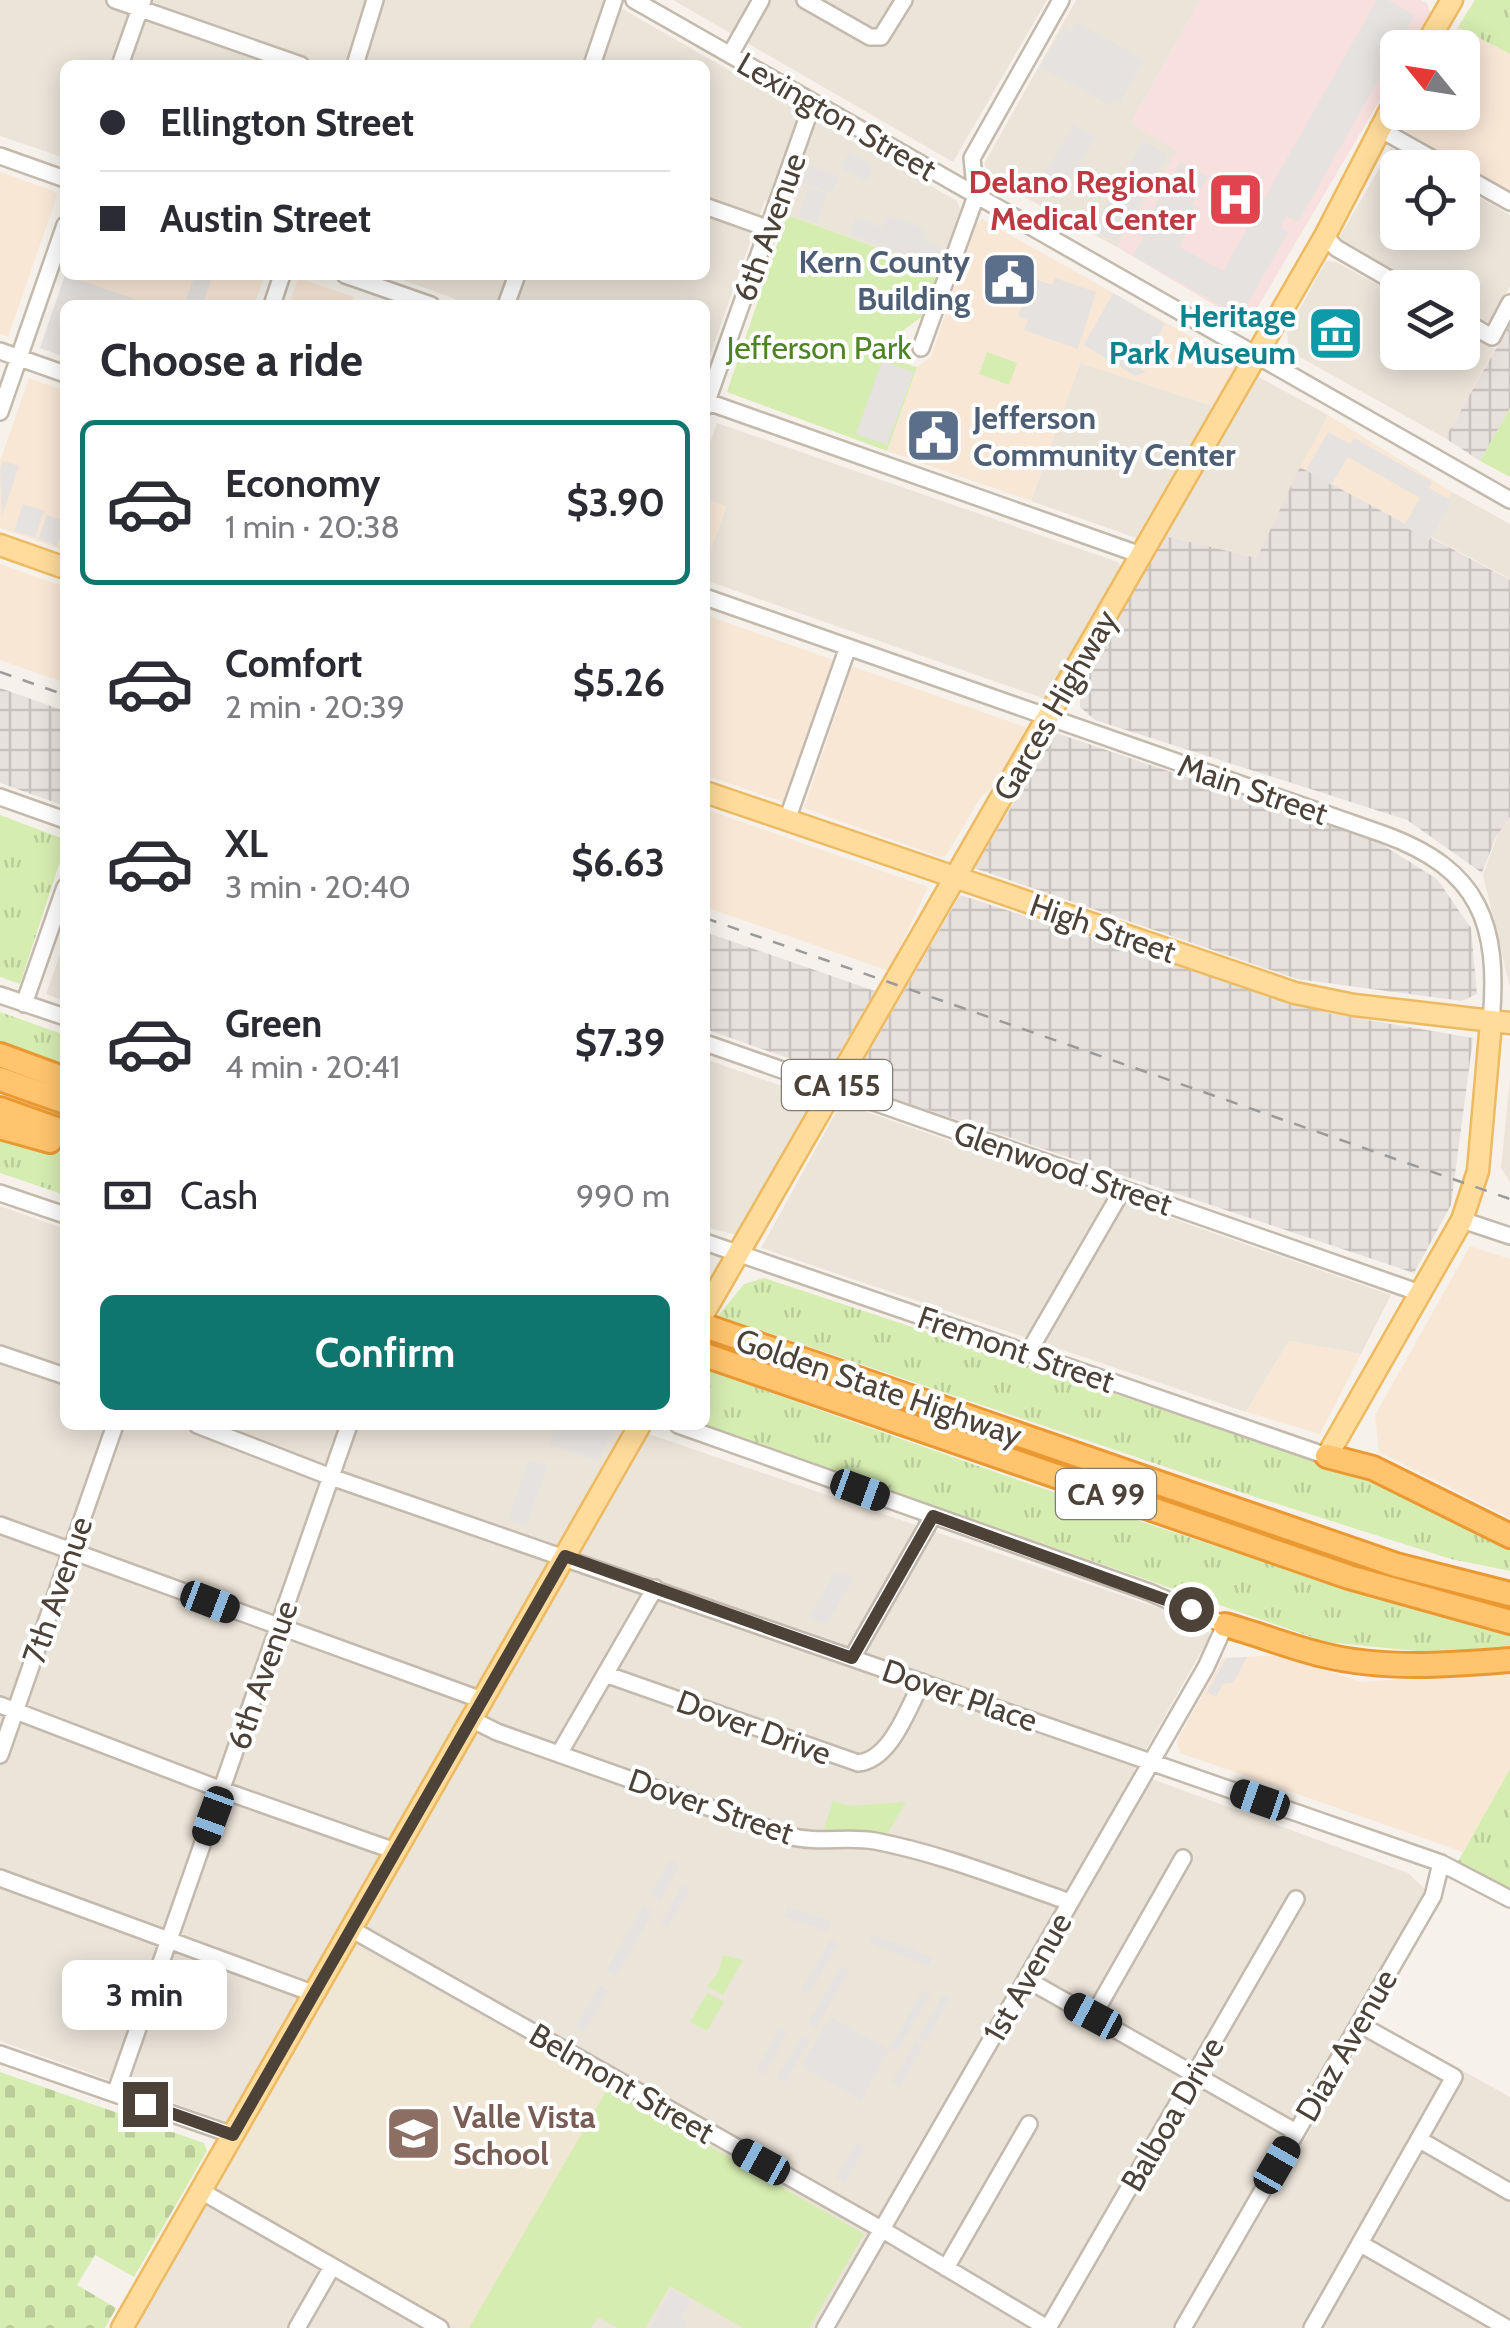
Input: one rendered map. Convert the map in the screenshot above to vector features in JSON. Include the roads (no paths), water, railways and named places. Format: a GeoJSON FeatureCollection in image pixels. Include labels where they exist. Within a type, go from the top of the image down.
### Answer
{"type":"FeatureCollection","features":[{"type":"Feature","properties":{"kind":"highway"},"geometry":{"type":"LineString","coordinates":[[0,1055],[60,1077]]}},
{"type":"Feature","properties":{"kind":"highway"},"geometry":{"type":"LineString","coordinates":[[0,1079],[60,1100]]}},
{"type":"Feature","properties":{"kind":"highway"},"geometry":{"type":"LineString","coordinates":[[0,1109],[60,1130]]}},
{"type":"Feature","properties":{"kind":"highway"},"geometry":{"type":"LineString","coordinates":[[0,1127],[60,1144]]}},
{"type":"Feature","properties":{"kind":"highway","name":"Golden State Highway"},"geometry":{"type":"LineString","coordinates":[[710,1328],[1396,1566],[1510,1594]]}},
{"type":"Feature","properties":{"kind":"highway","name":"Golden State Highway"},"geometry":{"type":"LineString","coordinates":[[710,1357],[1349,1578],[1510,1622]]}},
{"type":"Feature","properties":{"kind":"highway"},"geometry":{"type":"LineString","coordinates":[[1327,1456],[1373,1468],[1510,1536]]}},
{"type":"Feature","properties":{"kind":"highway"},"geometry":{"type":"LineString","coordinates":[[1226,1625],[1324,1656],[1374,1663],[1510,1660]]}},
{"type":"Feature","properties":{"kind":"main road"},"geometry":{"type":"LineString","coordinates":[[1434,30],[1449,1]]}},
{"type":"Feature","properties":{"kind":"main road","name":"Garces Highway"},"geometry":{"type":"LineString","coordinates":[[710,1302],[1325,236],[1380,125]]}},
{"type":"Feature","properties":{"kind":"main road"},"geometry":{"type":"LineString","coordinates":[[0,545],[60,566]]}},
{"type":"Feature","properties":{"kind":"main road","name":"High Street"},"geometry":{"type":"LineString","coordinates":[[710,794],[1295,992],[1354,1005],[1500,1023]]}},
{"type":"Feature","properties":{"kind":"main road","name":"Main Street"},"geometry":{"type":"LineString","coordinates":[[1462,1220],[1478,1172],[1500,1023]]}},
{"type":"Feature","properties":{"kind":"main road"},"geometry":{"type":"LineString","coordinates":[[1327,1456],[1462,1220]]}},
{"type":"Feature","properties":{"kind":"main road"},"geometry":{"type":"LineString","coordinates":[[130,2325],[201,2191],[637,1430]]}},
{"type":"Feature","properties":{"kind":"street"},"geometry":{"type":"LineString","coordinates":[[115,0],[142,4],[288,60]]}},
{"type":"Feature","properties":{"kind":"street"},"geometry":{"type":"LineString","coordinates":[[357,60],[375,0]]}},
{"type":"Feature","properties":{"kind":"street"},"geometry":{"type":"LineString","coordinates":[[594,60],[614,0]]}},
{"type":"Feature","properties":{"kind":"street","name":"Lexington Street"},"geometry":{"type":"LineString","coordinates":[[634,0],[1510,500]]}},
{"type":"Feature","properties":{"kind":"street"},"geometry":{"type":"LineString","coordinates":[[730,55],[761,0]]}},
{"type":"Feature","properties":{"kind":"street"},"geometry":{"type":"LineString","coordinates":[[805,0],[870,38],[881,37],[904,0]]}},
{"type":"Feature","properties":{"kind":"street"},"geometry":{"type":"LineString","coordinates":[[920,348],[976,196],[972,158],[1060,0]]}},
{"type":"Feature","properties":{"kind":"street"},"geometry":{"type":"LineString","coordinates":[[122,60],[142,4]]}},
{"type":"Feature","properties":{"kind":"street","name":"6th Avenue"},"geometry":{"type":"LineString","coordinates":[[710,393],[813,102]]}},
{"type":"Feature","properties":{"kind":"street"},"geometry":{"type":"LineString","coordinates":[[1378,128],[1417,150]]}},
{"type":"Feature","properties":{"kind":"street"},"geometry":{"type":"LineString","coordinates":[[0,156],[60,176]]}},
{"type":"Feature","properties":{"kind":"street"},"geometry":{"type":"LineString","coordinates":[[1480,185],[1510,202]]}},
{"type":"Feature","properties":{"kind":"street"},"geometry":{"type":"LineString","coordinates":[[710,208],[768,228]]}},
{"type":"Feature","properties":{"kind":"street"},"geometry":{"type":"LineString","coordinates":[[1325,236],[1336,248],[1380,274]]}},
{"type":"Feature","properties":{"kind":"street"},"geometry":{"type":"LineString","coordinates":[[0,412],[60,239]]}},
{"type":"Feature","properties":{"kind":"street"},"geometry":{"type":"LineString","coordinates":[[359,280],[417,300]]}},
{"type":"Feature","properties":{"kind":"street"},"geometry":{"type":"LineString","coordinates":[[1480,330],[1492,337],[1510,303]]}},
{"type":"Feature","properties":{"kind":"street"},"geometry":{"type":"LineString","coordinates":[[0,351],[60,372]]}},
{"type":"Feature","properties":{"kind":"street"},"geometry":{"type":"LineString","coordinates":[[710,405],[1141,555]]}},
{"type":"Feature","properties":{"kind":"street","name":"Main Street"},"geometry":{"type":"LineString","coordinates":[[710,600],[1383,834],[1440,862],[1472,896],[1490,936],[1500,1023]]}},
{"type":"Feature","properties":{"kind":"street"},"geometry":{"type":"LineString","coordinates":[[787,820],[848,647]]}},
{"type":"Feature","properties":{"kind":"street"},"geometry":{"type":"LineString","coordinates":[[0,797],[60,818]]}},
{"type":"Feature","properties":{"kind":"street"},"geometry":{"type":"LineString","coordinates":[[24,1004],[60,901]]}},
{"type":"Feature","properties":{"kind":"street"},"geometry":{"type":"LineString","coordinates":[[0,995],[60,1016]]}},
{"type":"Feature","properties":{"kind":"street","name":"Glenwood Street"},"geometry":{"type":"LineString","coordinates":[[710,1045],[1420,1293]]}},
{"type":"Feature","properties":{"kind":"street"},"geometry":{"type":"LineString","coordinates":[[1028,1353],[1123,1189]]}},
{"type":"Feature","properties":{"kind":"street"},"geometry":{"type":"LineString","coordinates":[[0,1193],[60,1213]]}},
{"type":"Feature","properties":{"kind":"street"},"geometry":{"type":"LineString","coordinates":[[1462,1220],[1510,1236]]}},
{"type":"Feature","properties":{"kind":"street","name":"Fremont Street"},"geometry":{"type":"LineString","coordinates":[[710,1244],[1327,1456]]}},
{"type":"Feature","properties":{"kind":"street"},"geometry":{"type":"LineString","coordinates":[[0,1354],[60,1374]]}},
{"type":"Feature","properties":{"kind":"street","name":"7th Avenue"},"geometry":{"type":"LineString","coordinates":[[0,1755],[8,1708],[72,1550],[113,1430]]}},
{"type":"Feature","properties":{"kind":"street","name":"Dover Place"},"geometry":{"type":"LineString","coordinates":[[210,1430],[331,1476],[1440,1863],[1510,1899]]}},
{"type":"Feature","properties":{"kind":"street","name":"6th Avenue"},"geometry":{"type":"LineString","coordinates":[[115,2094],[347,1430]]}},
{"type":"Feature","properties":{"kind":"street"},"geometry":{"type":"LineString","coordinates":[[692,1430],[1149,1592],[1226,1625]]}},
{"type":"Feature","properties":{"kind":"street"},"geometry":{"type":"LineString","coordinates":[[852,1658],[933,1516]]}},
{"type":"Feature","properties":{"kind":"street"},"geometry":{"type":"LineString","coordinates":[[0,1524],[482,1700]]}},
{"type":"Feature","properties":{"kind":"street"},"geometry":{"type":"LineString","coordinates":[[559,1754],[655,1588]]}},
{"type":"Feature","properties":{"kind":"street","name":"1st Avenue"},"geometry":{"type":"LineString","coordinates":[[825,2328],[1206,1668],[1226,1625]]}},
{"type":"Feature","properties":{"kind":"street","name":"Dover Drive"},"geometry":{"type":"LineString","coordinates":[[605,1674],[858,1763],[872,1760],[884,1750],[922,1682]]}},
{"type":"Feature","properties":{"kind":"street"},"geometry":{"type":"LineString","coordinates":[[8,1708],[396,1851]]}},
{"type":"Feature","properties":{"kind":"street","name":"Dover Street"},"geometry":{"type":"LineString","coordinates":[[471,1719],[498,1732],[800,1838],[866,1840],[911,1849],[1070,1902]]}},
{"type":"Feature","properties":{"kind":"street"},"geometry":{"type":"LineString","coordinates":[[1093,2016],[1184,1858]]}},
{"type":"Feature","properties":{"kind":"street","name":"Diaz Avenue"},"geometry":{"type":"LineString","coordinates":[[1183,2328],[1433,1896],[1440,1863]]}},
{"type":"Feature","properties":{"kind":"street"},"geometry":{"type":"LineString","coordinates":[[0,1878],[315,1994]]}},
{"type":"Feature","properties":{"kind":"street","name":"Balboa Drive"},"geometry":{"type":"LineString","coordinates":[[1048,2328],[1296,1899]]}},
{"type":"Feature","properties":{"kind":"street","name":"Belmont Street"},"geometry":{"type":"LineString","coordinates":[[351,1929],[1048,2328]]}},
{"type":"Feature","properties":{"kind":"street"},"geometry":{"type":"LineString","coordinates":[[1026,1979],[1296,2132]]}},
{"type":"Feature","properties":{"kind":"street"},"geometry":{"type":"LineString","coordinates":[[1312,2328],[1454,2077],[1358,2024]]}},
{"type":"Feature","properties":{"kind":"street"},"geometry":{"type":"LineString","coordinates":[[0,2054],[233,2135]]}},
{"type":"Feature","properties":{"kind":"street"},"geometry":{"type":"LineString","coordinates":[[946,2268],[1029,2124]]}},
{"type":"Feature","properties":{"kind":"street"},"geometry":{"type":"LineString","coordinates":[[1420,2140],[1510,2192]]}},
{"type":"Feature","properties":{"kind":"street"},"geometry":{"type":"LineString","coordinates":[[201,2191],[440,2328]]}},
{"type":"Feature","properties":{"kind":"street"},"geometry":{"type":"LineString","coordinates":[[1361,2244],[1507,2328]]}},
{"type":"Feature","properties":{"kind":"street"},"geometry":{"type":"LineString","coordinates":[[297,2328],[332,2268]]}},
{"type":"Feature","properties":{"kind":"railway"},"geometry":{"type":"LineString","coordinates":[[0,672],[60,693]]}},
{"type":"Feature","properties":{"kind":"railway"},"geometry":{"type":"LineString","coordinates":[[710,920],[1510,1199]]}},
{"type":"Feature","properties":{"kind":"place","name":"Delano Regional Medical Center"},"geometry":{"type":"Point","coordinates":[1235,199]}},
{"type":"Feature","properties":{"kind":"place","name":"Kern County Building"},"geometry":{"type":"Point","coordinates":[1009,279]}},
{"type":"Feature","properties":{"kind":"place","name":"Heritage Park Museum"},"geometry":{"type":"Point","coordinates":[1335,333]}},
{"type":"Feature","properties":{"kind":"place","name":"Jefferson Community Center"},"geometry":{"type":"Point","coordinates":[934,435]}},
{"type":"Feature","properties":{"kind":"place","name":"Valle Vista School"},"geometry":{"type":"Point","coordinates":[414,2134]}},
{"type":"Feature","properties":{"kind":"park label","name":"Jefferson Park"},"geometry":{"type":"Point","coordinates":[819,347]}}]}
